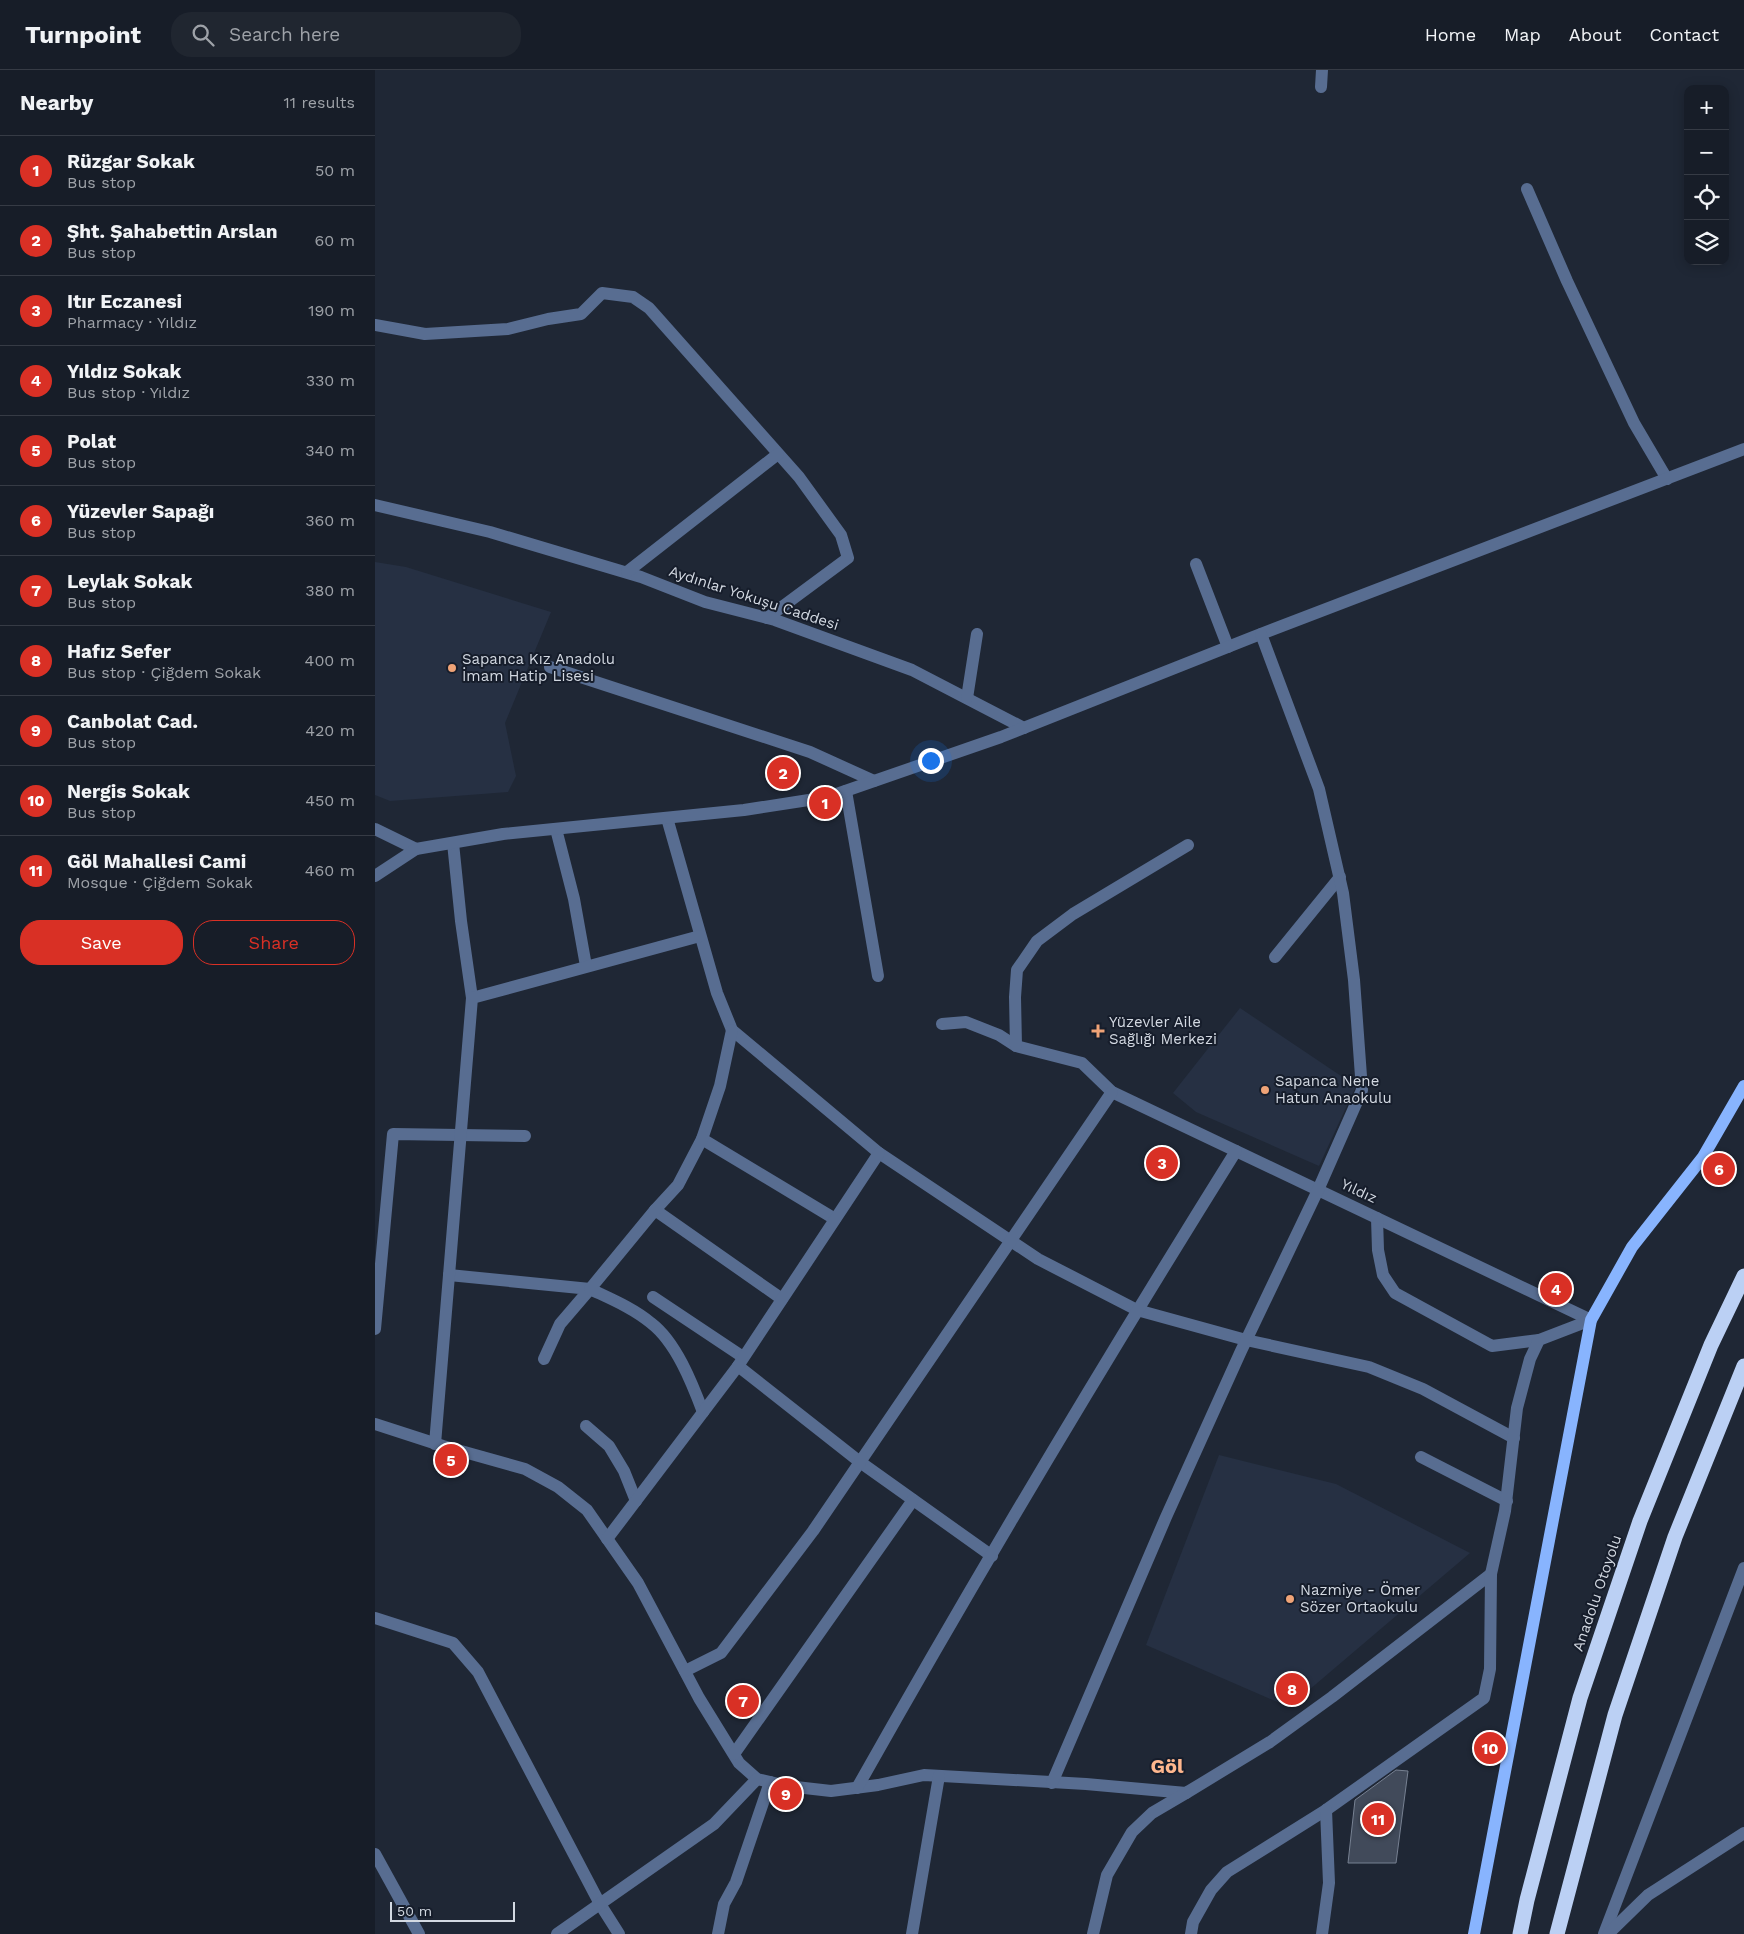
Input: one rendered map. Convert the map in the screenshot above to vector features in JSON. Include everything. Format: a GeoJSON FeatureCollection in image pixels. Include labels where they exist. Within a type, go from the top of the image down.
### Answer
{"type":"FeatureCollection","features":[{"type":"Feature","properties":{"kind":"highway","name":"Anadolu Otoyolu"},"geometry":{"type":"LineString","coordinates":[[1520,1934],[1527,1900],[1583,1689],[1640,1521],[1711,1346],[1744,1276]]}},
{"type":"Feature","properties":{"kind":"highway"},"geometry":{"type":"LineString","coordinates":[[1557,1934],[1615,1715],[1675,1537],[1744,1366]]}},
{"type":"Feature","properties":{"kind":"main road"},"geometry":{"type":"LineString","coordinates":[[1474,1934],[1591,1320],[1632,1247],[1703,1157],[1744,1086]]}},
{"type":"Feature","properties":{"kind":"street"},"geometry":{"type":"LineString","coordinates":[[1321,87],[1322,70]]}},
{"type":"Feature","properties":{"kind":"street"},"geometry":{"type":"LineString","coordinates":[[1527,189],[1567,281],[1634,423],[1667,479]]}},
{"type":"Feature","properties":{"kind":"street"},"geometry":{"type":"LineString","coordinates":[[375,325],[425,334],[508,329],[548,319],[581,314],[602,293],[633,297],[649,308],[799,477],[841,535],[847,558],[767,618]]}},
{"type":"Feature","properties":{"kind":"street"},"geometry":{"type":"LineString","coordinates":[[375,876],[416,849],[503,834],[744,810],[828,797],[1024,728],[1261,634],[1744,449]]}},
{"type":"Feature","properties":{"kind":"street"},"geometry":{"type":"LineString","coordinates":[[627,572],[778,454]]}},
{"type":"Feature","properties":{"kind":"street","name":"Aydınlar Yokuşu Caddesi"},"geometry":{"type":"LineString","coordinates":[[375,505],[490,532],[627,572],[705,602],[767,618],[912,670],[1024,728]]}},
{"type":"Feature","properties":{"kind":"street"},"geometry":{"type":"LineString","coordinates":[[1196,564],[1228,647]]}},
{"type":"Feature","properties":{"kind":"street"},"geometry":{"type":"LineString","coordinates":[[967,698],[977,634]]}},
{"type":"Feature","properties":{"kind":"street"},"geometry":{"type":"LineString","coordinates":[[1053,1783],[1166,1516],[1318,1190],[1362,1090],[1354,980],[1343,893],[1319,788],[1261,634]]}},
{"type":"Feature","properties":{"kind":"street"},"geometry":{"type":"LineString","coordinates":[[550,667],[810,752],[874,781]]}},
{"type":"Feature","properties":{"kind":"street"},"geometry":{"type":"LineString","coordinates":[[845,791],[878,976]]}},
{"type":"Feature","properties":{"kind":"street"},"geometry":{"type":"LineString","coordinates":[[667,818],[717,993],[732,1030],[879,1153],[1038,1259],[1137,1310],[1247,1340],[1369,1367],[1423,1389],[1514,1438]]}},
{"type":"Feature","properties":{"kind":"street"},"geometry":{"type":"LineString","coordinates":[[375,829],[416,849]]}},
{"type":"Feature","properties":{"kind":"street"},"geometry":{"type":"LineString","coordinates":[[556,829],[575,899],[587,966]]}},
{"type":"Feature","properties":{"kind":"street"},"geometry":{"type":"LineString","coordinates":[[435,1444],[472,998],[461,921],[453,843]]}},
{"type":"Feature","properties":{"kind":"street"},"geometry":{"type":"LineString","coordinates":[[1016,1046],[1015,997],[1017,970],[1037,941],[1073,914],[1188,845]]}},
{"type":"Feature","properties":{"kind":"street"},"geometry":{"type":"LineString","coordinates":[[1275,957],[1339,876]]}},
{"type":"Feature","properties":{"kind":"street"},"geometry":{"type":"LineString","coordinates":[[472,998],[701,936]]}},
{"type":"Feature","properties":{"kind":"street","name":"Yıldız"},"geometry":{"type":"LineString","coordinates":[[942,1024],[966,1022],[999,1035],[1016,1046],[1082,1063],[1112,1092],[1591,1320]]}},
{"type":"Feature","properties":{"kind":"street"},"geometry":{"type":"LineString","coordinates":[[544,1359],[560,1324],[678,1185],[702,1139],[720,1086],[732,1030]]}},
{"type":"Feature","properties":{"kind":"street"},"geometry":{"type":"LineString","coordinates":[[685,1671],[721,1653],[813,1531],[1112,1092]]}},
{"type":"Feature","properties":{"kind":"street"},"geometry":{"type":"LineString","coordinates":[[375,1329],[379,1248],[393,1134],[525,1136]]}},
{"type":"Feature","properties":{"kind":"street"},"geometry":{"type":"LineString","coordinates":[[702,1139],[835,1220]]}},
{"type":"Feature","properties":{"kind":"street"},"geometry":{"type":"LineString","coordinates":[[857,1788],[916,1683],[1137,1310],[1236,1151]]}},
{"type":"Feature","properties":{"kind":"street"},"geometry":{"type":"LineString","coordinates":[[607,1539],[741,1361],[879,1153]]}},
{"type":"Feature","properties":{"kind":"street"},"geometry":{"type":"LineString","coordinates":[[655,1210],[782,1299]]}},
{"type":"Feature","properties":{"kind":"street"},"geometry":{"type":"LineString","coordinates":[[1377,1218],[1377,1250],[1383,1275],[1395,1293],[1492,1346],[1539,1340],[1591,1320]]}},
{"type":"Feature","properties":{"kind":"street"},"geometry":{"type":"LineString","coordinates":[[449,1275],[590,1289],[625,1306],[652,1324],[675,1351],[691,1382],[703,1412]]}},
{"type":"Feature","properties":{"kind":"street"},"geometry":{"type":"LineString","coordinates":[[653,1297],[741,1361],[860,1462],[992,1556]]}},
{"type":"Feature","properties":{"kind":"street"},"geometry":{"type":"LineString","coordinates":[[1191,1934],[1193,1922],[1211,1890],[1227,1872],[1326,1810],[1483,1698],[1490,1669],[1491,1574],[1507,1501],[1517,1408],[1530,1359],[1539,1340]]}},
{"type":"Feature","properties":{"kind":"street"},"geometry":{"type":"LineString","coordinates":[[375,1424],[435,1444],[525,1468],[558,1487],[587,1510],[638,1583],[699,1698],[739,1763],[757,1779],[787,1786],[831,1791],[924,1775],[1186,1793]]}},
{"type":"Feature","properties":{"kind":"street"},"geometry":{"type":"LineString","coordinates":[[586,1426],[609,1446],[624,1471],[636,1501]]}},
{"type":"Feature","properties":{"kind":"street"},"geometry":{"type":"LineString","coordinates":[[1421,1458],[1507,1501]]}},
{"type":"Feature","properties":{"kind":"street"},"geometry":{"type":"LineString","coordinates":[[734,1754],[913,1500]]}},
{"type":"Feature","properties":{"kind":"street"},"geometry":{"type":"LineString","coordinates":[[1604,1934],[1744,1568]]}},
{"type":"Feature","properties":{"kind":"street"},"geometry":{"type":"LineString","coordinates":[[1093,1934],[1107,1875],[1131,1832],[1152,1813],[1270,1742],[1332,1697],[1491,1574]]}},
{"type":"Feature","properties":{"kind":"street"},"geometry":{"type":"LineString","coordinates":[[375,1618],[453,1643],[478,1672],[600,1904],[619,1934]]}},
{"type":"Feature","properties":{"kind":"street"},"geometry":{"type":"LineString","coordinates":[[912,1934],[939,1776]]}},
{"type":"Feature","properties":{"kind":"street"},"geometry":{"type":"LineString","coordinates":[[557,1934],[714,1824],[757,1779]]}},
{"type":"Feature","properties":{"kind":"street"},"geometry":{"type":"LineString","coordinates":[[718,1934],[724,1904],[736,1882],[770,1782]]}},
{"type":"Feature","properties":{"kind":"street"},"geometry":{"type":"LineString","coordinates":[[1321,1934],[1329,1883],[1326,1810]]}},
{"type":"Feature","properties":{"kind":"street"},"geometry":{"type":"LineString","coordinates":[[1607,1934],[1648,1895],[1744,1833]]}},
{"type":"Feature","properties":{"kind":"street"},"geometry":{"type":"LineString","coordinates":[[375,1854],[419,1934]]}},
{"type":"Feature","properties":{"kind":"shaded area","name":"Sapanca Kız Anadolu İmam Hatip Lisesi"},"geometry":{"type":"Polygon","coordinates":[[[375,562],[406,567],[551,612],[505,723],[516,776],[508,792],[390,801],[375,795],[375,562]]]}},
{"type":"Feature","properties":{"kind":"shaded area","name":"Sapanca Nene Hatun Anaokulu"},"geometry":{"type":"Polygon","coordinates":[[[1240,1008],[1356,1086],[1319,1166],[1196,1112],[1173,1093],[1240,1008]]]}},
{"type":"Feature","properties":{"kind":"shaded area","name":"Nazmiye - Ömer Sözer Ortaokulu"},"geometry":{"type":"Polygon","coordinates":[[[1219,1455],[1336,1484],[1470,1553],[1289,1707],[1146,1645],[1219,1455]]]}},
{"type":"Feature","properties":{"kind":"building"},"geometry":{"type":"Polygon","coordinates":[[[1396,1770],[1408,1771],[1396,1863],[1348,1863],[1355,1800],[1396,1770]]]}},
{"type":"Feature","properties":{"kind":"place","name":"Sapanca Kız Anadolu İmam Hatip Lisesi"},"geometry":{"type":"Point","coordinates":[452,668]}},
{"type":"Feature","properties":{"kind":"place","name":"Şht. Şahabettin Arslan"},"geometry":{"type":"Point","coordinates":[783,773]}},
{"type":"Feature","properties":{"kind":"place","name":"Rüzgar Sokak"},"geometry":{"type":"Point","coordinates":[825,803]}},
{"type":"Feature","properties":{"kind":"place","name":"Yüzevler Aile Sağlığı Merkezi"},"geometry":{"type":"Point","coordinates":[1098,1031]}},
{"type":"Feature","properties":{"kind":"place","name":"Sapanca Nene Hatun Anaokulu"},"geometry":{"type":"Point","coordinates":[1265,1090]}},
{"type":"Feature","properties":{"kind":"place","name":"Itır Eczanesi"},"geometry":{"type":"Point","coordinates":[1162,1163]}},
{"type":"Feature","properties":{"kind":"place","name":"Yüzevler Sapağı"},"geometry":{"type":"Point","coordinates":[1719,1169]}},
{"type":"Feature","properties":{"kind":"place","name":"Yıldız Sokak"},"geometry":{"type":"Point","coordinates":[1556,1289]}},
{"type":"Feature","properties":{"kind":"place","name":"Polat"},"geometry":{"type":"Point","coordinates":[451,1460]}},
{"type":"Feature","properties":{"kind":"place","name":"Nazmiye - Ömer Sözer Ortaokulu"},"geometry":{"type":"Point","coordinates":[1290,1599]}},
{"type":"Feature","properties":{"kind":"place","name":"Hafız Sefer"},"geometry":{"type":"Point","coordinates":[1292,1689]}},
{"type":"Feature","properties":{"kind":"place","name":"Leylak Sokak"},"geometry":{"type":"Point","coordinates":[743,1701]}},
{"type":"Feature","properties":{"kind":"place","name":"Nergis Sokak"},"geometry":{"type":"Point","coordinates":[1490,1748]}},
{"type":"Feature","properties":{"kind":"place","name":"Canbolat Cad."},"geometry":{"type":"Point","coordinates":[786,1794]}},
{"type":"Feature","properties":{"kind":"place","name":"Göl Mahallesi Cami"},"geometry":{"type":"Point","coordinates":[1378,1819]}},
{"type":"Feature","properties":{"kind":"district","name":"Göl"},"geometry":{"type":"Point","coordinates":[1167,1766]}}]}
